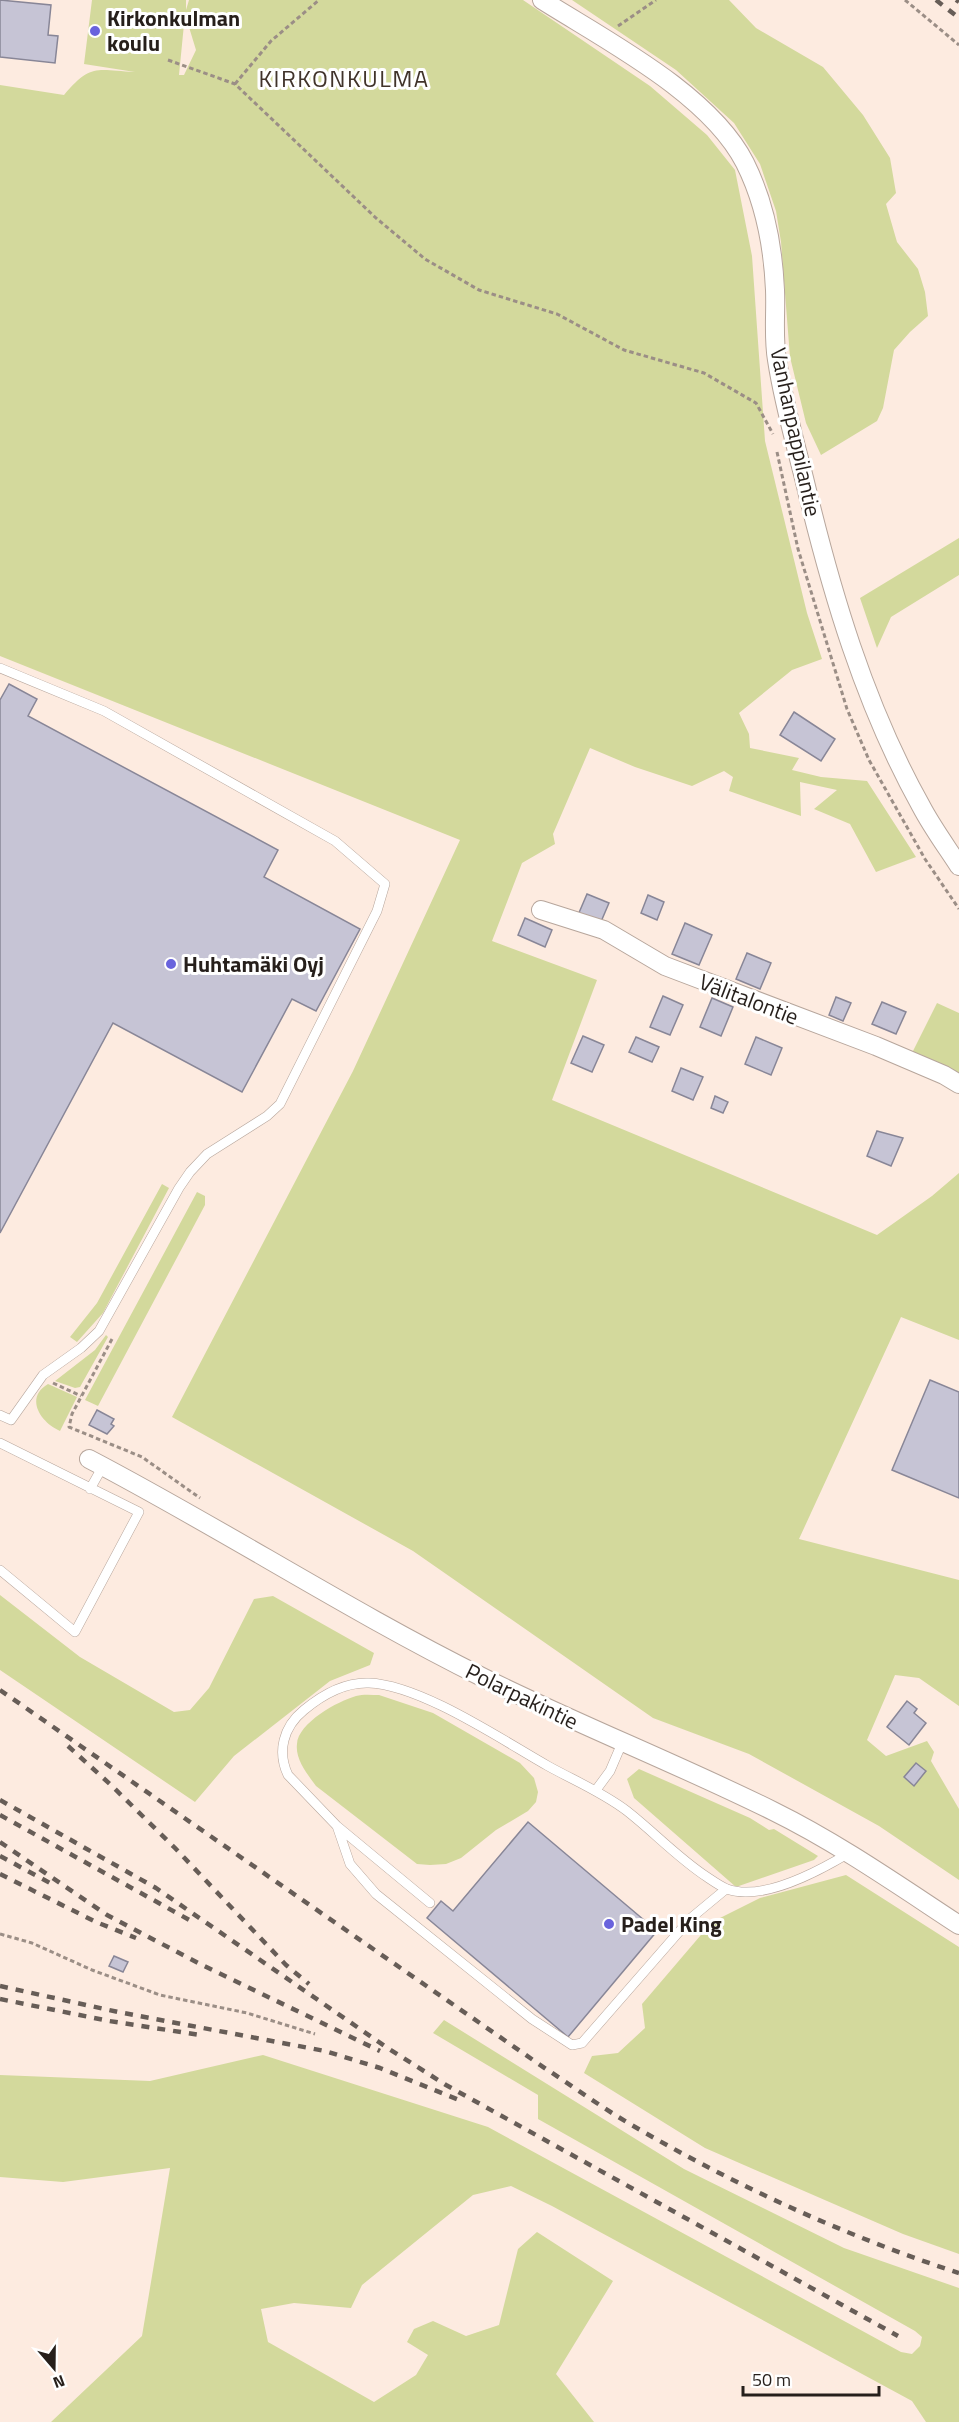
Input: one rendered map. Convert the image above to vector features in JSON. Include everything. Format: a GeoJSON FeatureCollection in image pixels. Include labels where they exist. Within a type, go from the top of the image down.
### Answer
{"type":"FeatureCollection","features":[{"type":"Feature","properties":{"kind":"street","name":"Vanhanpappilantie"},"geometry":{"type":"LineString","coordinates":[[542,0],[698,103],[720,127],[744,162],[763,207],[772,243],[776,358],[823,557],[856,662],[891,745],[921,807],[959,866]]}},
{"type":"Feature","properties":{"kind":"street","name":"Välitalontie"},"geometry":{"type":"LineString","coordinates":[[541,910],[604,930],[665,966],[876,1046],[944,1075],[959,1084]]}},
{"type":"Feature","properties":{"kind":"street","name":"Polarpakintie"},"geometry":{"type":"LineString","coordinates":[[96,1462],[232,1536],[384,1627],[485,1679],[772,1811],[849,1853],[959,1925]]}},
{"type":"Feature","properties":{"kind":"lane"},"geometry":{"type":"LineString","coordinates":[[0,668],[104,711],[336,841],[385,884],[377,911],[285,1097],[267,1116],[200,1161],[179,1188],[99,1332],[43,1375],[10,1420],[0,1414]]}},
{"type":"Feature","properties":{"kind":"lane"},"geometry":{"type":"LineString","coordinates":[[0,1443],[139,1512],[75,1632],[0,1570]]}},
{"type":"Feature","properties":{"kind":"lane"},"geometry":{"type":"LineString","coordinates":[[90,1489],[96,1462]]}},
{"type":"Feature","properties":{"kind":"lane"},"geometry":{"type":"LineString","coordinates":[[430,1904],[337,1826],[288,1775],[281,1754],[288,1730],[301,1713],[320,1697],[352,1683],[393,1686],[427,1701],[479,1726],[551,1768],[596,1790],[627,1812],[683,1861],[726,1889],[757,1892],[773,1888],[825,1868],[849,1853]]}},
{"type":"Feature","properties":{"kind":"lane"},"geometry":{"type":"LineString","coordinates":[[596,1790],[610,1771],[622,1743]]}},
{"type":"Feature","properties":{"kind":"lane"},"geometry":{"type":"LineString","coordinates":[[337,1826],[350,1864],[376,1893],[532,2019],[572,2045],[582,2043],[691,1918],[726,1889]]}},
{"type":"Feature","properties":{"kind":"path"},"geometry":{"type":"LineString","coordinates":[[235,84],[271,41],[319,0]]}},
{"type":"Feature","properties":{"kind":"path"},"geometry":{"type":"LineString","coordinates":[[601,38],[656,0]]}},
{"type":"Feature","properties":{"kind":"path"},"geometry":{"type":"LineString","coordinates":[[904,0],[959,45]]}},
{"type":"Feature","properties":{"kind":"path"},"geometry":{"type":"LineString","coordinates":[[168,60],[235,84],[376,218],[425,259],[479,290],[557,314],[624,350],[704,374],[756,403],[773,434]]}},
{"type":"Feature","properties":{"kind":"path"},"geometry":{"type":"LineString","coordinates":[[114,1334],[72,1414],[69,1427],[142,1457],[204,1501]]}},
{"type":"Feature","properties":{"kind":"path"},"geometry":{"type":"LineString","coordinates":[[43,1375],[81,1396]]}},
{"type":"Feature","properties":{"kind":"path"},"geometry":{"type":"LineString","coordinates":[[0,1934],[32,1943],[92,1970],[160,1995],[247,2013],[315,2034]]}},
{"type":"Feature","properties":{"kind":"green space"},"geometry":{"type":"Polygon","coordinates":[[[92,0],[186,0],[186,10],[189,0],[523,0],[650,86],[707,135],[735,170],[752,256],[765,441],[807,613],[822,659],[792,670],[739,713],[749,734],[750,748],[799,758],[792,770],[821,777],[867,781],[916,857],[876,872],[850,824],[814,809],[837,790],[800,782],[801,816],[729,791],[733,777],[724,771],[692,786],[635,767],[590,748],[553,834],[555,844],[522,863],[492,941],[597,980],[552,1100],[877,1235],[932,1196],[959,1173],[959,1340],[901,1317],[799,1539],[959,1580],[959,1706],[919,1678],[895,1675],[867,1740],[886,1756],[927,1741],[934,1752],[931,1761],[959,1809],[959,1880],[879,1826],[749,1754],[653,1718],[413,1551],[172,1417],[353,1071],[460,840],[0,656],[0,85],[64,95],[88,73],[103,70],[135,72],[84,64],[92,0]],[[185,14],[179,75],[184,75],[196,50],[185,14]]]}},
{"type":"Feature","properties":{"kind":"green space"},"geometry":{"type":"Polygon","coordinates":[[[572,0],[729,0],[756,28],[823,67],[863,115],[890,158],[896,193],[886,204],[897,242],[918,269],[925,292],[928,316],[894,350],[883,408],[877,421],[821,455],[806,423],[790,357],[781,242],[776,211],[760,164],[734,123],[676,70],[572,0]]]}},
{"type":"Feature","properties":{"kind":"green space"},"geometry":{"type":"Polygon","coordinates":[[[959,538],[959,575],[891,617],[877,648],[860,598],[959,538]]]}},
{"type":"Feature","properties":{"kind":"green space"},"geometry":{"type":"Polygon","coordinates":[[[937,1003],[959,1013],[959,1081],[910,1057],[937,1003]]]}},
{"type":"Feature","properties":{"kind":"green space"},"geometry":{"type":"Polygon","coordinates":[[[162,1184],[169,1188],[103,1313],[77,1342],[70,1337],[97,1303],[162,1184]]]}},
{"type":"Feature","properties":{"kind":"green space"},"geometry":{"type":"Polygon","coordinates":[[[197,1192],[205,1196],[205,1205],[98,1406],[85,1400],[197,1192]]]}},
{"type":"Feature","properties":{"kind":"green space"},"geometry":{"type":"Polygon","coordinates":[[[106,1335],[108,1337],[80,1387],[75,1388],[55,1381],[95,1350],[106,1335]]]}},
{"type":"Feature","properties":{"kind":"green space"},"geometry":{"type":"Polygon","coordinates":[[[48,1384],[77,1397],[60,1431],[47,1422],[36,1403],[37,1396],[48,1384]]]}},
{"type":"Feature","properties":{"kind":"green space"},"geometry":{"type":"Polygon","coordinates":[[[0,1595],[80,1657],[174,1712],[190,1710],[209,1688],[254,1599],[273,1596],[374,1653],[370,1665],[330,1681],[234,1756],[195,1802],[0,1670],[0,1595]]]}},
{"type":"Feature","properties":{"kind":"green space"},"geometry":{"type":"Polygon","coordinates":[[[379,1695],[433,1713],[520,1763],[534,1778],[538,1792],[536,1802],[528,1811],[496,1830],[461,1858],[446,1864],[417,1864],[316,1786],[302,1766],[298,1755],[299,1736],[304,1728],[320,1714],[356,1696],[379,1695]]]}},
{"type":"Feature","properties":{"kind":"green space"},"geometry":{"type":"Polygon","coordinates":[[[639,1769],[750,1818],[769,1830],[774,1829],[818,1856],[814,1860],[736,1887],[634,1798],[627,1779],[639,1769]]]}},
{"type":"Feature","properties":{"kind":"green space"},"geometry":{"type":"Polygon","coordinates":[[[846,1875],[959,1947],[959,2254],[903,2234],[705,2148],[584,2073],[592,2056],[618,2053],[645,2028],[642,2004],[712,1922],[760,1898],[846,1875]]]}},
{"type":"Feature","properties":{"kind":"green space"},"geometry":{"type":"Polygon","coordinates":[[[444,2020],[684,2169],[844,2248],[959,2288],[959,2422],[926,2422],[912,2401],[511,2186],[473,2195],[362,2285],[351,2308],[294,2303],[261,2309],[268,2342],[374,2402],[416,2375],[428,2355],[407,2342],[414,2329],[433,2321],[466,2336],[499,2325],[518,2249],[537,2232],[613,2281],[556,2374],[594,2422],[51,2422],[142,2336],[170,2168],[63,2182],[0,2177],[0,2075],[150,2081],[263,2055],[488,2127],[901,2352],[912,2354],[920,2346],[922,2337],[915,2331],[538,2119],[538,2095],[433,2033],[444,2020]]]}},
{"type":"Feature","properties":{"kind":"building"},"geometry":{"type":"Polygon","coordinates":[[[0,0],[51,5],[48,35],[58,36],[55,63],[0,57],[0,0]]]}},
{"type":"Feature","properties":{"kind":"building","name":"Huhtamäki Oyj"},"geometry":{"type":"Polygon","coordinates":[[[9,684],[37,699],[28,716],[278,850],[264,877],[360,929],[316,1011],[292,999],[242,1092],[113,1023],[0,1233],[0,700],[9,684]]]}},
{"type":"Feature","properties":{"kind":"building"},"geometry":{"type":"Polygon","coordinates":[[[794,712],[835,739],[821,761],[780,735],[794,712]]]}},
{"type":"Feature","properties":{"kind":"building"},"geometry":{"type":"Polygon","coordinates":[[[587,894],[609,903],[600,924],[578,915],[587,894]]]}},
{"type":"Feature","properties":{"kind":"building"},"geometry":{"type":"Polygon","coordinates":[[[648,895],[664,902],[657,920],[641,913],[648,895]]]}},
{"type":"Feature","properties":{"kind":"building"},"geometry":{"type":"Polygon","coordinates":[[[525,918],[552,930],[545,947],[518,935],[525,918]]]}},
{"type":"Feature","properties":{"kind":"building"},"geometry":{"type":"Polygon","coordinates":[[[685,923],[712,935],[699,965],[672,954],[685,923]]]}},
{"type":"Feature","properties":{"kind":"building"},"geometry":{"type":"Polygon","coordinates":[[[747,953],[771,963],[760,989],[736,979],[747,953]]]}},
{"type":"Feature","properties":{"kind":"building"},"geometry":{"type":"Polygon","coordinates":[[[663,996],[683,1005],[670,1035],[650,1027],[663,996]]]}},
{"type":"Feature","properties":{"kind":"building"},"geometry":{"type":"Polygon","coordinates":[[[836,997],[851,1003],[843,1021],[829,1015],[836,997]]]}},
{"type":"Feature","properties":{"kind":"building"},"geometry":{"type":"Polygon","coordinates":[[[712,998],[733,1007],[721,1036],[700,1027],[712,998]]]}},
{"type":"Feature","properties":{"kind":"building"},"geometry":{"type":"Polygon","coordinates":[[[882,1002],[906,1012],[896,1034],[872,1024],[882,1002]]]}},
{"type":"Feature","properties":{"kind":"building"},"geometry":{"type":"Polygon","coordinates":[[[583,1036],[604,1045],[592,1072],[571,1063],[583,1036]]]}},
{"type":"Feature","properties":{"kind":"building"},"geometry":{"type":"Polygon","coordinates":[[[636,1037],[659,1047],[652,1062],[629,1052],[636,1037]]]}},
{"type":"Feature","properties":{"kind":"building"},"geometry":{"type":"Polygon","coordinates":[[[756,1037],[782,1048],[771,1075],[745,1064],[756,1037]]]}},
{"type":"Feature","properties":{"kind":"building"},"geometry":{"type":"Polygon","coordinates":[[[681,1068],[703,1077],[693,1100],[672,1091],[681,1068]]]}},
{"type":"Feature","properties":{"kind":"building"},"geometry":{"type":"Polygon","coordinates":[[[715,1096],[728,1102],[723,1113],[711,1108],[715,1096]]]}},
{"type":"Feature","properties":{"kind":"building"},"geometry":{"type":"Polygon","coordinates":[[[877,1131],[903,1138],[891,1166],[867,1156],[877,1131]]]}},
{"type":"Feature","properties":{"kind":"building"},"geometry":{"type":"Polygon","coordinates":[[[930,1380],[959,1392],[959,1498],[892,1470],[930,1380]]]}},
{"type":"Feature","properties":{"kind":"building"},"geometry":{"type":"Polygon","coordinates":[[[97,1410],[114,1419],[111,1424],[114,1426],[107,1434],[89,1425],[97,1410]]]}},
{"type":"Feature","properties":{"kind":"building"},"geometry":{"type":"Polygon","coordinates":[[[907,1701],[917,1709],[914,1713],[926,1723],[909,1745],[887,1727],[907,1701]]]}},
{"type":"Feature","properties":{"kind":"building"},"geometry":{"type":"Polygon","coordinates":[[[916,1763],[926,1771],[914,1786],[904,1777],[916,1763]]]}},
{"type":"Feature","properties":{"kind":"building"},"geometry":{"type":"Polygon","coordinates":[[[528,1822],[657,1931],[568,2037],[427,1918],[441,1901],[453,1911],[528,1822]]]}},
{"type":"Feature","properties":{"kind":"building"},"geometry":{"type":"Polygon","coordinates":[[[114,1956],[128,1962],[123,1972],[109,1966],[114,1956]]]}},
{"type":"Feature","properties":{"kind":"railway"},"geometry":{"type":"LineString","coordinates":[[936,0],[959,18]]}},
{"type":"Feature","properties":{"kind":"railway"},"geometry":{"type":"LineString","coordinates":[[0,1690],[546,2069],[619,2117],[709,2168],[791,2208],[874,2243],[959,2273]]}},
{"type":"Feature","properties":{"kind":"railway"},"geometry":{"type":"LineString","coordinates":[[68,1746],[175,1848],[286,1965],[309,1984]]}},
{"type":"Feature","properties":{"kind":"railway"},"geometry":{"type":"LineString","coordinates":[[0,1800],[156,1888],[386,2047],[446,2085],[898,2336]]}},
{"type":"Feature","properties":{"kind":"railway"},"geometry":{"type":"LineString","coordinates":[[0,1815],[193,1922]]}},
{"type":"Feature","properties":{"kind":"railway"},"geometry":{"type":"LineString","coordinates":[[0,1842],[107,1915],[200,1964],[380,2051]]}},
{"type":"Feature","properties":{"kind":"railway"},"geometry":{"type":"LineString","coordinates":[[0,1856],[50,1883]]}},
{"type":"Feature","properties":{"kind":"railway"},"geometry":{"type":"LineString","coordinates":[[0,1874],[96,1922],[136,1938]]}},
{"type":"Feature","properties":{"kind":"railway"},"geometry":{"type":"LineString","coordinates":[[0,1986],[118,2012],[325,2051],[380,2068],[459,2100]]}},
{"type":"Feature","properties":{"kind":"railway"},"geometry":{"type":"LineString","coordinates":[[0,1999],[109,2021],[200,2035]]}},
{"type":"Feature","properties":{"kind":"place","name":"Kirkonkulman koulu"},"geometry":{"type":"Point","coordinates":[95,31]}},
{"type":"Feature","properties":{"kind":"place","name":"Huhtamäki Oyj"},"geometry":{"type":"Point","coordinates":[171,964]}},
{"type":"Feature","properties":{"kind":"place","name":"Padel King"},"geometry":{"type":"Point","coordinates":[609,1924]}},
{"type":"Feature","properties":{"kind":"district","name":"KIRKONKULMA"},"geometry":{"type":"Point","coordinates":[344,79]}}]}
